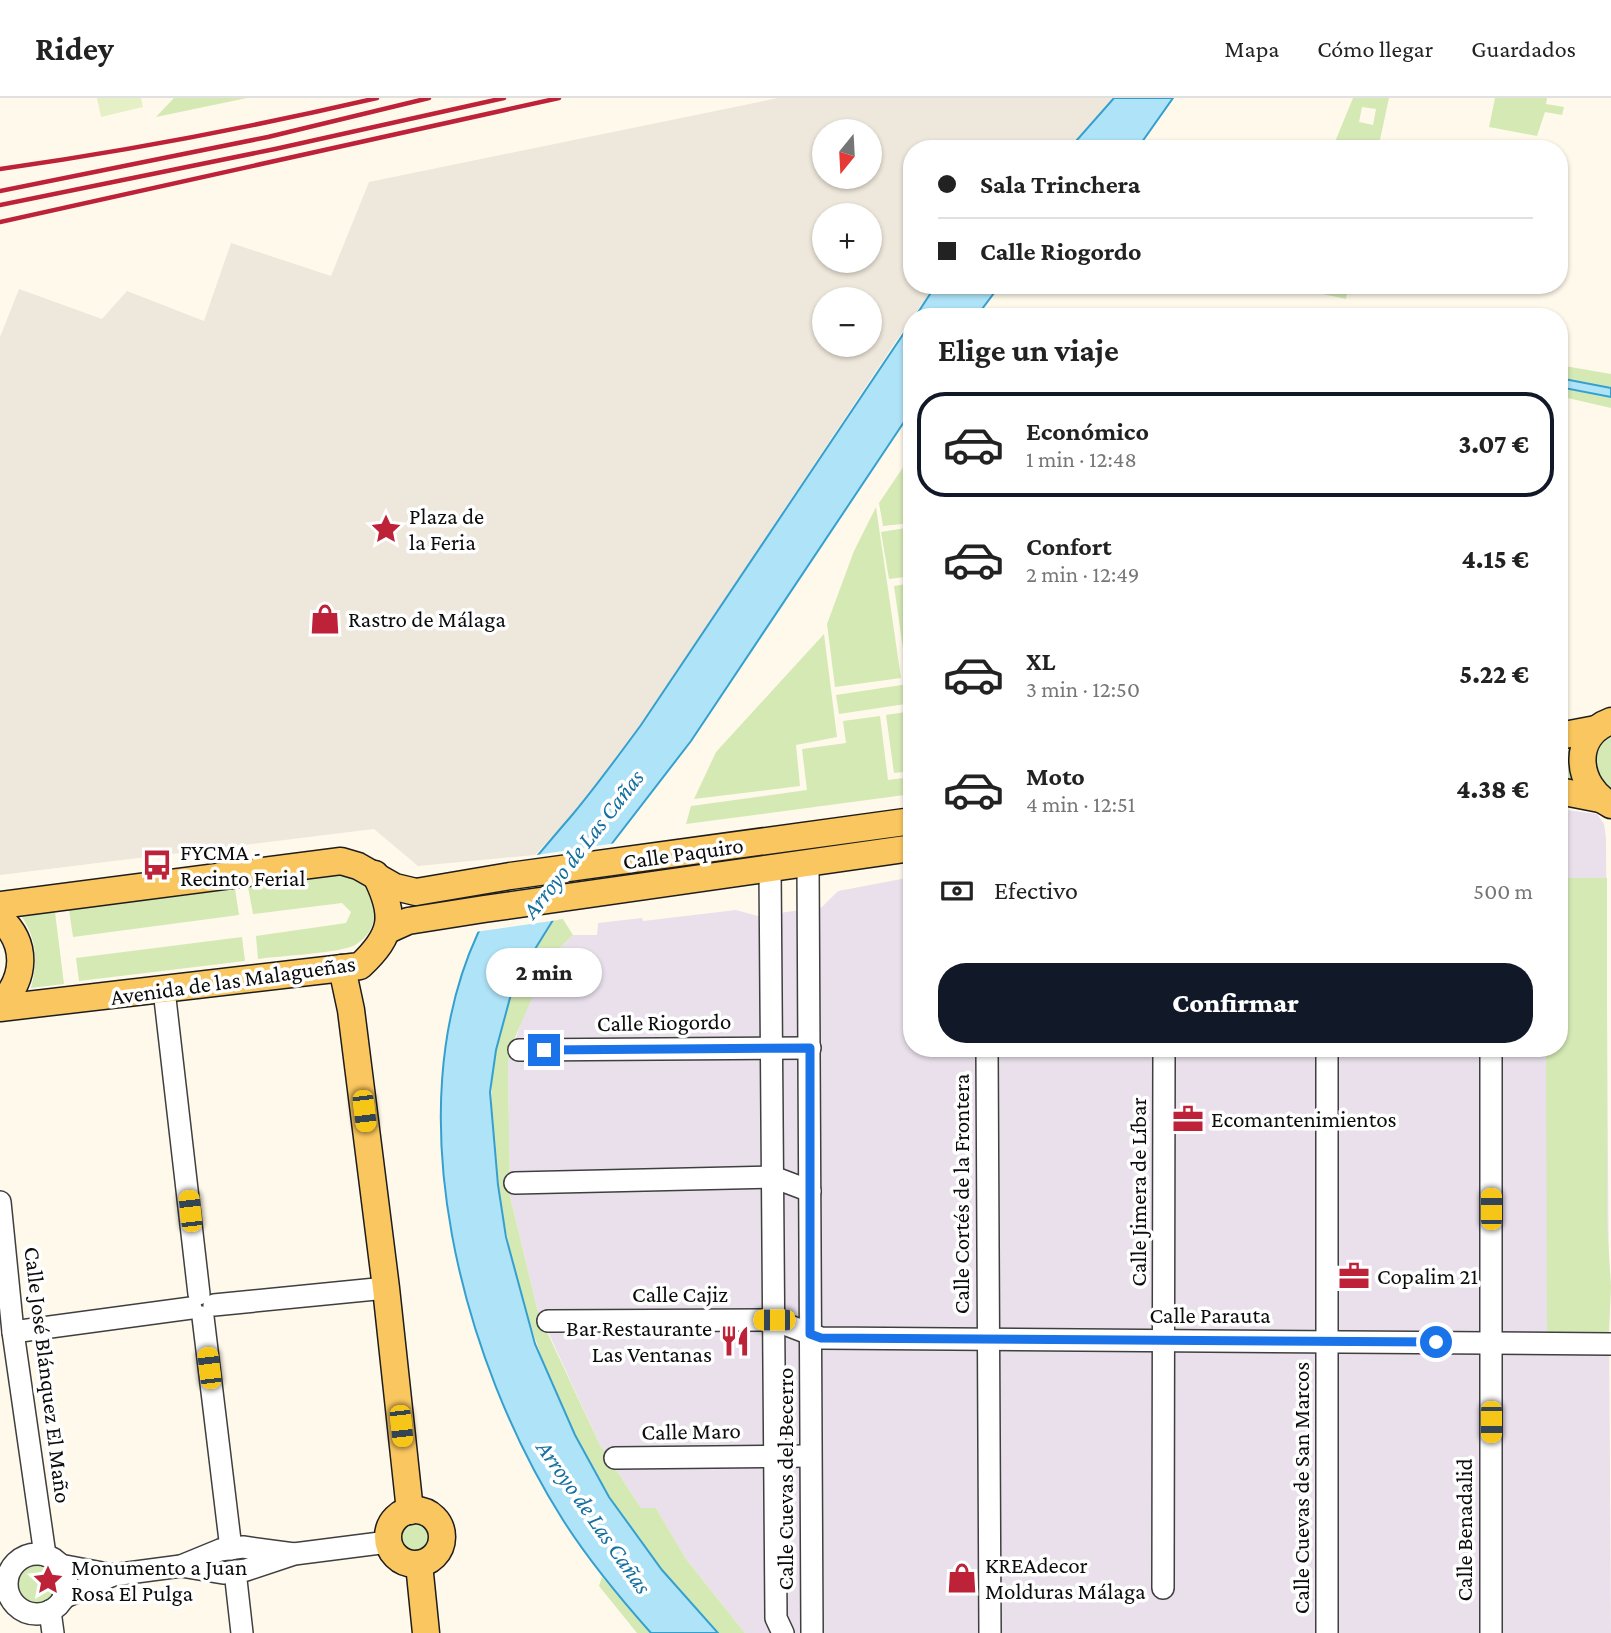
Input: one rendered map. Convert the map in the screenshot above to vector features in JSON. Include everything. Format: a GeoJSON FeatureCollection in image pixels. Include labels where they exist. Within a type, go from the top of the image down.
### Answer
{"type":"FeatureCollection","features":[{"type":"Feature","properties":{"kind":"main road"},"geometry":{"type":"LineString","coordinates":[[1568,734],[1604,724]]}},
{"type":"Feature","properties":{"kind":"main road"},"geometry":{"type":"LineString","coordinates":[[1604,724],[1584,745],[1581,765],[1587,784],[1605,802]]}},
{"type":"Feature","properties":{"kind":"main road"},"geometry":{"type":"LineString","coordinates":[[1568,793],[1605,802]]}},
{"type":"Feature","properties":{"kind":"main road","name":"Calle Paquiro"},"geometry":{"type":"LineString","coordinates":[[375,874],[395,887],[416,892],[510,876],[903,822]]}},
{"type":"Feature","properties":{"kind":"main road","name":"Calle Paquiro"},"geometry":{"type":"LineString","coordinates":[[388,930],[408,921],[484,909],[903,849]]}},
{"type":"Feature","properties":{"kind":"main road"},"geometry":{"type":"LineString","coordinates":[[0,905],[341,861],[375,874],[389,901],[388,930]]}},
{"type":"Feature","properties":{"kind":"main road","name":"Avenida de las Malagueñas"},"geometry":{"type":"LineString","coordinates":[[0,918],[15,935],[22,955],[13,992],[0,1007]]}},
{"type":"Feature","properties":{"kind":"main road","name":"Avenida de las Malagueñas"},"geometry":{"type":"LineString","coordinates":[[0,1007],[360,966],[374,953],[388,930]]}},
{"type":"Feature","properties":{"kind":"main road"},"geometry":{"type":"LineString","coordinates":[[342,968],[351,1010],[386,1288],[410,1511]]}},
{"type":"Feature","properties":{"kind":"main road"},"geometry":{"type":"LineString","coordinates":[[410,1511],[432,1516],[442,1533],[442,1543],[435,1556],[419,1564],[401,1560],[388,1542],[391,1526],[396,1518],[410,1511]]}},
{"type":"Feature","properties":{"kind":"main road"},"geometry":{"type":"LineString","coordinates":[[419,1564],[426,1633]]}},
{"type":"Feature","properties":{"kind":"street","name":"Calle Cuevas del Becerro"},"geometry":{"type":"LineString","coordinates":[[808,863],[812,1633]]}},
{"type":"Feature","properties":{"kind":"street","name":"Calle Cuevas del Becerro"},"geometry":{"type":"LineString","coordinates":[[770,868],[776,1618],[783,1633]]}},
{"type":"Feature","properties":{"kind":"street"},"geometry":{"type":"LineString","coordinates":[[164,990],[231,1549]]}},
{"type":"Feature","properties":{"kind":"street","name":"Calle Riogordo"},"geometry":{"type":"LineString","coordinates":[[519,1050],[810,1048]]}},
{"type":"Feature","properties":{"kind":"street","name":"Calle Cortés de la Frontera"},"geometry":{"type":"LineString","coordinates":[[987,1057],[990,1633]]}},
{"type":"Feature","properties":{"kind":"street","name":"Calle Jimera de Líbar"},"geometry":{"type":"LineString","coordinates":[[1163,1588],[1164,1057]]}},
{"type":"Feature","properties":{"kind":"street","name":"Calle Cuevas de San Marcos"},"geometry":{"type":"LineString","coordinates":[[1327,1057],[1327,1633]]}},
{"type":"Feature","properties":{"kind":"street","name":"Calle Benadalid"},"geometry":{"type":"LineString","coordinates":[[1491,1057],[1491,1633]]}},
{"type":"Feature","properties":{"kind":"street"},"geometry":{"type":"LineString","coordinates":[[515,1183],[773,1177],[810,1191]]}},
{"type":"Feature","properties":{"kind":"street","name":"Calle José Blánquez El Maño"},"geometry":{"type":"LineString","coordinates":[[0,1202],[13,1332],[52,1560]]}},
{"type":"Feature","properties":{"kind":"street"},"geometry":{"type":"LineString","coordinates":[[13,1332],[202,1306],[386,1288]]}},
{"type":"Feature","properties":{"kind":"street","name":"Calle Cajiz"},"geometry":{"type":"LineString","coordinates":[[548,1321],[774,1320],[810,1334]]}},
{"type":"Feature","properties":{"kind":"street","name":"Calle Parauta"},"geometry":{"type":"LineString","coordinates":[[810,1334],[821,1338],[1611,1344]]}},
{"type":"Feature","properties":{"kind":"street","name":"Calle Maro"},"geometry":{"type":"LineString","coordinates":[[615,1458],[810,1456]]}},
{"type":"Feature","properties":{"kind":"street"},"geometry":{"type":"LineString","coordinates":[[181,1566],[223,1573],[235,1572],[294,1554],[388,1542]]}},
{"type":"Feature","properties":{"kind":"street"},"geometry":{"type":"LineString","coordinates":[[113,1575],[29,1555],[7,1561],[4,1587],[23,1610],[32,1613],[57,1605],[113,1575],[181,1566],[243,1547],[294,1554]]}},
{"type":"Feature","properties":{"kind":"street"},"geometry":{"type":"LineString","coordinates":[[52,1560],[67,1580],[57,1605],[53,1633]]}},
{"type":"Feature","properties":{"kind":"street"},"geometry":{"type":"LineString","coordinates":[[235,1572],[242,1633]]}},
{"type":"Feature","properties":{"kind":"shaded area","name":"Plaza de la Feria"},"geometry":{"type":"Polygon","coordinates":[[[778,98],[1114,98],[1077,140],[903,140],[903,294],[929,294],[919,308],[903,308],[903,331],[641,725],[572,815],[535,855],[418,866],[374,829],[0,875],[0,337],[19,289],[102,319],[127,291],[204,321],[231,243],[331,276],[369,182],[778,98]]]}},
{"type":"Feature","properties":{"kind":"shaded area"},"geometry":{"type":"Polygon","coordinates":[[[1568,810],[1597,814],[1604,824],[1606,838],[1611,1633],[745,1633],[686,1559],[656,1508],[641,1508],[600,1445],[537,1308],[510,1196],[508,1063],[529,998],[553,955],[573,935],[597,935],[598,923],[642,918],[643,921],[736,910],[758,916],[822,907],[838,891],[903,879],[903,1057],[1568,1057],[1568,810]]]}},
{"type":"Feature","properties":{"kind":"green space"},"geometry":{"type":"Polygon","coordinates":[[[97,98],[141,98],[143,107],[101,117],[97,98]]]}},
{"type":"Feature","properties":{"kind":"green space"},"geometry":{"type":"Polygon","coordinates":[[[174,98],[247,98],[156,117],[174,98]]]}},
{"type":"Feature","properties":{"kind":"green space"},"geometry":{"type":"Polygon","coordinates":[[[1353,98],[1389,98],[1380,140],[1336,140],[1353,98]],[[1362,107],[1359,122],[1373,125],[1376,109],[1362,107]]]}},
{"type":"Feature","properties":{"kind":"green space"},"geometry":{"type":"Polygon","coordinates":[[[1495,98],[1547,98],[1546,104],[1564,107],[1562,115],[1545,112],[1537,136],[1489,127],[1495,98]]]}},
{"type":"Feature","properties":{"kind":"green space"},"geometry":{"type":"Polygon","coordinates":[[[1323,294],[1347,294],[1346,299],[1323,294]]]}},
{"type":"Feature","properties":{"kind":"green space"},"geometry":{"type":"Polygon","coordinates":[[[1568,367],[1611,374],[1611,408],[1568,398],[1568,367]]]}},
{"type":"Feature","properties":{"kind":"green space"},"geometry":{"type":"Polygon","coordinates":[[[903,467],[903,524],[883,526],[879,503],[903,467]]]}},
{"type":"Feature","properties":{"kind":"green space"},"geometry":{"type":"Polygon","coordinates":[[[876,507],[901,678],[835,687],[827,624],[854,551],[876,507]]]}},
{"type":"Feature","properties":{"kind":"green space"},"geometry":{"type":"Polygon","coordinates":[[[903,528],[903,577],[889,579],[881,532],[903,528]]]}},
{"type":"Feature","properties":{"kind":"green space"},"geometry":{"type":"Polygon","coordinates":[[[903,584],[903,649],[894,586],[903,584]]]}},
{"type":"Feature","properties":{"kind":"green space"},"geometry":{"type":"Polygon","coordinates":[[[824,634],[837,737],[796,745],[800,786],[694,799],[716,752],[824,634]]]}},
{"type":"Feature","properties":{"kind":"green space"},"geometry":{"type":"Polygon","coordinates":[[[903,685],[903,704],[839,714],[836,695],[903,685]]]}},
{"type":"Feature","properties":{"kind":"green space"},"geometry":{"type":"Polygon","coordinates":[[[903,712],[903,772],[894,773],[886,715],[903,712]]]}},
{"type":"Feature","properties":{"kind":"green space"},"geometry":{"type":"Polygon","coordinates":[[[880,716],[888,780],[903,778],[903,795],[686,824],[691,806],[807,790],[802,749],[846,743],[843,721],[880,716]]]}},
{"type":"Feature","properties":{"kind":"green space"},"geometry":{"type":"Polygon","coordinates":[[[1611,731],[1611,792],[1594,774],[1595,748],[1611,731]]]}},
{"type":"Feature","properties":{"kind":"green space"},"geometry":{"type":"Polygon","coordinates":[[[1573,742],[1569,768],[1573,785],[1568,784],[1568,743],[1573,742]]]}},
{"type":"Feature","properties":{"kind":"green space"},"geometry":{"type":"Polygon","coordinates":[[[340,874],[363,884],[374,897],[375,910],[369,933],[348,948],[258,959],[256,936],[346,923],[351,912],[342,903],[253,914],[248,887],[340,874]]]}},
{"type":"Feature","properties":{"kind":"green space"},"geometry":{"type":"Polygon","coordinates":[[[1568,878],[1607,878],[1607,1224],[1611,1286],[1609,1333],[1547,1333],[1546,1057],[1568,1057],[1568,878]]]}},
{"type":"Feature","properties":{"kind":"green space"},"geometry":{"type":"Polygon","coordinates":[[[235,889],[239,915],[73,937],[69,910],[235,889]]]}},
{"type":"Feature","properties":{"kind":"green space"},"geometry":{"type":"Polygon","coordinates":[[[55,912],[64,984],[31,988],[35,951],[31,934],[22,917],[55,912]]]}},
{"type":"Feature","properties":{"kind":"green space"},"geometry":{"type":"Polygon","coordinates":[[[563,919],[573,935],[553,955],[541,977],[514,1040],[508,1063],[510,1196],[537,1308],[600,1445],[641,1508],[656,1508],[686,1559],[745,1633],[718,1633],[676,1588],[638,1540],[603,1487],[548,1375],[511,1256],[492,1131],[496,1045],[510,995],[523,970],[553,920],[563,919]]]}},
{"type":"Feature","properties":{"kind":"green space"},"geometry":{"type":"Polygon","coordinates":[[[242,937],[245,961],[79,981],[76,958],[242,937]]]}},
{"type":"Feature","properties":{"kind":"green space"},"geometry":{"type":"Polygon","coordinates":[[[416,1520],[428,1526],[434,1538],[428,1550],[416,1556],[404,1550],[398,1538],[404,1526],[416,1520]]]}},
{"type":"Feature","properties":{"kind":"green space"},"geometry":{"type":"Polygon","coordinates":[[[37,1565],[51,1570],[56,1584],[51,1598],[37,1603],[23,1598],[18,1584],[23,1570],[37,1565]]]}},
{"type":"Feature","properties":{"kind":"green space"},"geometry":{"type":"Polygon","coordinates":[[[602,1577],[651,1633],[637,1633],[599,1586],[602,1577]]]}},
{"type":"Feature","properties":{"kind":"water"},"geometry":{"type":"Polygon","coordinates":[[[1114,98],[1173,98],[1143,140],[1077,140],[1114,98]]]}},
{"type":"Feature","properties":{"kind":"water"},"geometry":{"type":"Polygon","coordinates":[[[930,294],[993,294],[983,308],[921,308],[930,294]]]}},
{"type":"Feature","properties":{"kind":"water","name":"Arroyo de Las Cañas"},"geometry":{"type":"Polygon","coordinates":[[[903,334],[903,423],[691,741],[553,920],[514,983],[496,1050],[490,1092],[498,1185],[506,1237],[535,1344],[575,1435],[609,1497],[662,1570],[718,1633],[651,1633],[583,1550],[563,1520],[527,1457],[496,1387],[470,1312],[452,1234],[442,1156],[442,1078],[454,1003],[478,933],[641,725],[903,334]]]}},
{"type":"Feature","properties":{"kind":"water"},"geometry":{"type":"Polygon","coordinates":[[[1568,380],[1611,388],[1611,397],[1568,389],[1568,380]]]}},
{"type":"Feature","properties":{"kind":"pier"},"geometry":{"type":"Polygon","coordinates":[[[616,843],[558,920],[475,932],[530,856],[616,843]]]}},
{"type":"Feature","properties":{"kind":"railway"},"geometry":{"type":"LineString","coordinates":[[0,169],[189,138],[377,98]]}},
{"type":"Feature","properties":{"kind":"railway"},"geometry":{"type":"LineString","coordinates":[[0,191],[268,137],[429,98]]}},
{"type":"Feature","properties":{"kind":"railway"},"geometry":{"type":"LineString","coordinates":[[0,205],[275,149],[504,98]]}},
{"type":"Feature","properties":{"kind":"railway"},"geometry":{"type":"LineString","coordinates":[[0,222],[559,98]]}},
{"type":"Feature","properties":{"kind":"place","name":"Plaza de la Feria"},"geometry":{"type":"Point","coordinates":[386,529]}},
{"type":"Feature","properties":{"kind":"place","name":"Rastro de Málaga"},"geometry":{"type":"Point","coordinates":[325,619]}},
{"type":"Feature","properties":{"kind":"place","name":"FYCMA - Recinto Ferial"},"geometry":{"type":"Point","coordinates":[157,865]}},
{"type":"Feature","properties":{"kind":"place","name":"Ecomantenimientos"},"geometry":{"type":"Point","coordinates":[1188,1119]}},
{"type":"Feature","properties":{"kind":"place","name":"Copalim 21"},"geometry":{"type":"Point","coordinates":[1354,1276]}},
{"type":"Feature","properties":{"kind":"place","name":"Bar Restaurante Las Ventanas"},"geometry":{"type":"Point","coordinates":[735,1341]}},
{"type":"Feature","properties":{"kind":"place","name":"KREAdecor Molduras Málaga"},"geometry":{"type":"Point","coordinates":[962,1578]}},
{"type":"Feature","properties":{"kind":"place","name":"Monumento a Juan Rosa El Pulga"},"geometry":{"type":"Point","coordinates":[48,1580]}},
{"type":"Feature","properties":{"kind":"route"},"geometry":{"type":"LineString","coordinates":[[544,1050],[810,1048],[810,1334],[821,1338],[1436,1342]]}}]}
